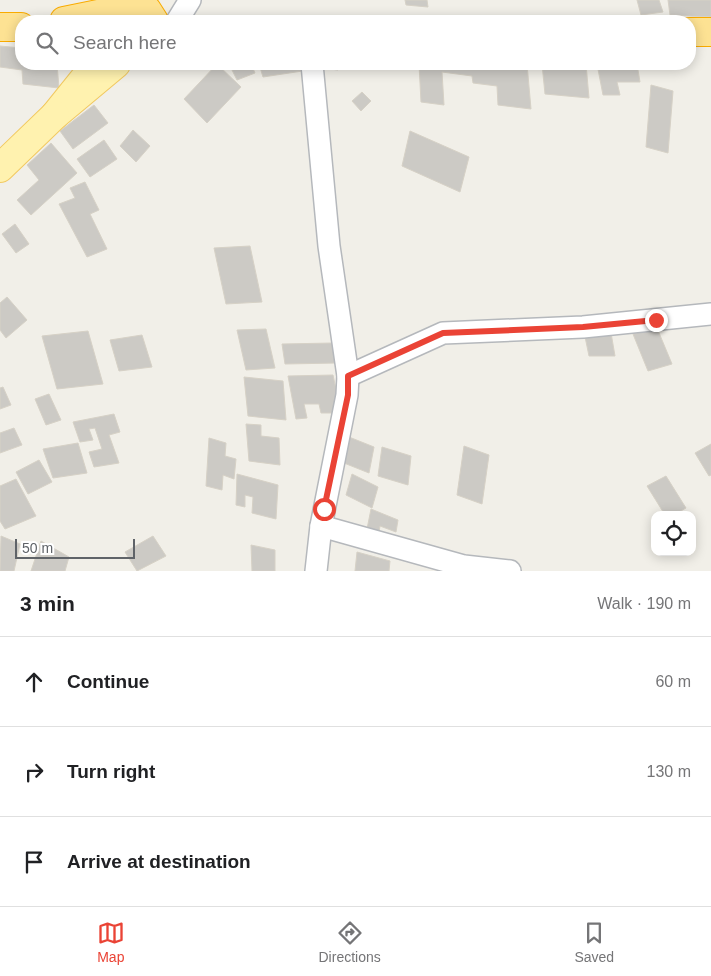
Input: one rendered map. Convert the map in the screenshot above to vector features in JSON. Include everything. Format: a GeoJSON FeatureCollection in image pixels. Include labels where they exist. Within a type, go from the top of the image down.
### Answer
{"type":"FeatureCollection","features":[{"type":"Feature","properties":{"kind":"highway"},"geometry":{"type":"LineString","coordinates":[[120,14],[137,6],[156,15]]}},
{"type":"Feature","properties":{"kind":"highway"},"geometry":{"type":"LineString","coordinates":[[0,27],[15,27]]}},
{"type":"Feature","properties":{"kind":"highway"},"geometry":{"type":"LineString","coordinates":[[696,32],[711,32]]}},
{"type":"Feature","properties":{"kind":"main road"},"geometry":{"type":"LineString","coordinates":[[55,115],[91,70]]}},
{"type":"Feature","properties":{"kind":"main road"},"geometry":{"type":"LineString","coordinates":[[0,168],[55,115],[109,70]]}},
{"type":"Feature","properties":{"kind":"street"},"geometry":{"type":"LineString","coordinates":[[170,15],[190,0]]}},
{"type":"Feature","properties":{"kind":"street"},"geometry":{"type":"LineString","coordinates":[[313,70],[330,246],[348,376],[348,395],[321,526],[316,571]]}},
{"type":"Feature","properties":{"kind":"street"},"geometry":{"type":"LineString","coordinates":[[348,376],[443,333],[583,327],[711,314]]}},
{"type":"Feature","properties":{"kind":"street"},"geometry":{"type":"LineString","coordinates":[[321,526],[464,566],[510,571]]}},
{"type":"Feature","properties":{"kind":"building"},"geometry":{"type":"Polygon","coordinates":[[[405,0],[427,0],[428,7],[406,5],[405,0]]]}},
{"type":"Feature","properties":{"kind":"building"},"geometry":{"type":"Polygon","coordinates":[[[637,0],[659,0],[663,12],[641,15],[637,0]]]}},
{"type":"Feature","properties":{"kind":"building"},"geometry":{"type":"Polygon","coordinates":[[[668,0],[711,0],[711,17],[670,15],[668,0]]]}},
{"type":"Feature","properties":{"kind":"building"},"geometry":{"type":"Polygon","coordinates":[[[0,46],[15,47],[15,69],[0,67],[0,46]]]}},
{"type":"Feature","properties":{"kind":"building"},"geometry":{"type":"Polygon","coordinates":[[[22,70],[58,70],[59,88],[23,84],[22,70]]]}},
{"type":"Feature","properties":{"kind":"building"},"geometry":{"type":"Polygon","coordinates":[[[211,70],[223,70],[241,87],[207,123],[184,99],[211,70]]]}},
{"type":"Feature","properties":{"kind":"building"},"geometry":{"type":"Polygon","coordinates":[[[232,70],[254,70],[255,73],[237,80],[232,70]]]}},
{"type":"Feature","properties":{"kind":"building"},"geometry":{"type":"Polygon","coordinates":[[[261,70],[309,70],[263,77],[261,70]]]}},
{"type":"Feature","properties":{"kind":"building"},"geometry":{"type":"Polygon","coordinates":[[[419,70],[528,70],[531,109],[498,105],[497,86],[473,83],[472,76],[442,72],[444,105],[421,102],[419,70]]]}},
{"type":"Feature","properties":{"kind":"building"},"geometry":{"type":"Polygon","coordinates":[[[543,70],[587,70],[589,98],[545,94],[543,70]]]}},
{"type":"Feature","properties":{"kind":"building"},"geometry":{"type":"Polygon","coordinates":[[[598,70],[638,70],[640,82],[617,82],[620,95],[603,95],[598,70]]]}},
{"type":"Feature","properties":{"kind":"building"},"geometry":{"type":"Polygon","coordinates":[[[651,85],[673,91],[668,153],[646,147],[651,85]]]}},
{"type":"Feature","properties":{"kind":"building"},"geometry":{"type":"Polygon","coordinates":[[[362,92],[371,101],[361,111],[352,101],[362,92]]]}},
{"type":"Feature","properties":{"kind":"building"},"geometry":{"type":"Polygon","coordinates":[[[94,105],[108,123],[73,149],[60,131],[94,105]]]}},
{"type":"Feature","properties":{"kind":"building"},"geometry":{"type":"Polygon","coordinates":[[[133,130],[150,146],[136,162],[120,146],[133,130]]]}},
{"type":"Feature","properties":{"kind":"building"},"geometry":{"type":"Polygon","coordinates":[[[410,131],[469,157],[460,192],[402,166],[410,131]]]}},
{"type":"Feature","properties":{"kind":"building"},"geometry":{"type":"Polygon","coordinates":[[[104,140],[117,159],[90,177],[77,159],[104,140]]]}},
{"type":"Feature","properties":{"kind":"building"},"geometry":{"type":"Polygon","coordinates":[[[51,143],[77,173],[31,215],[17,200],[39,180],[27,165],[51,143]]]}},
{"type":"Feature","properties":{"kind":"building"},"geometry":{"type":"Polygon","coordinates":[[[85,182],[99,210],[90,214],[107,249],[87,257],[59,204],[75,198],[70,188],[85,182]]]}},
{"type":"Feature","properties":{"kind":"building"},"geometry":{"type":"Polygon","coordinates":[[[15,224],[29,244],[16,253],[2,234],[15,224]]]}},
{"type":"Feature","properties":{"kind":"building"},"geometry":{"type":"Polygon","coordinates":[[[250,246],[262,302],[226,304],[214,248],[250,246]]]}},
{"type":"Feature","properties":{"kind":"building"},"geometry":{"type":"Polygon","coordinates":[[[7,297],[27,320],[6,338],[0,330],[0,303],[7,297]]]}},
{"type":"Feature","properties":{"kind":"building"},"geometry":{"type":"Polygon","coordinates":[[[583,327],[610,327],[615,356],[589,356],[583,327]]]}},
{"type":"Feature","properties":{"kind":"building"},"geometry":{"type":"Polygon","coordinates":[[[657,328],[672,364],[648,371],[633,334],[657,328]]]}},
{"type":"Feature","properties":{"kind":"building"},"geometry":{"type":"Polygon","coordinates":[[[266,329],[275,368],[246,370],[237,330],[266,329]]]}},
{"type":"Feature","properties":{"kind":"building"},"geometry":{"type":"Polygon","coordinates":[[[88,331],[103,384],[57,389],[42,336],[88,331]]]}},
{"type":"Feature","properties":{"kind":"building"},"geometry":{"type":"Polygon","coordinates":[[[142,335],[152,367],[119,371],[110,340],[142,335]]]}},
{"type":"Feature","properties":{"kind":"building"},"geometry":{"type":"Polygon","coordinates":[[[333,343],[337,363],[285,364],[282,344],[333,343]]]}},
{"type":"Feature","properties":{"kind":"building"},"geometry":{"type":"Polygon","coordinates":[[[333,375],[341,413],[321,413],[319,404],[304,404],[307,418],[296,419],[288,376],[333,375]]]}},
{"type":"Feature","properties":{"kind":"building"},"geometry":{"type":"Polygon","coordinates":[[[244,377],[283,381],[286,420],[248,416],[244,377]]]}},
{"type":"Feature","properties":{"kind":"building"},"geometry":{"type":"Polygon","coordinates":[[[3,387],[11,405],[0,409],[0,388],[3,387]]]}},
{"type":"Feature","properties":{"kind":"building"},"geometry":{"type":"Polygon","coordinates":[[[49,394],[61,420],[46,425],[35,399],[49,394]]]}},
{"type":"Feature","properties":{"kind":"building"},"geometry":{"type":"Polygon","coordinates":[[[114,414],[120,432],[109,435],[119,463],[94,467],[89,452],[102,449],[95,428],[89,429],[93,440],[80,442],[73,422],[114,414]]]}},
{"type":"Feature","properties":{"kind":"building"},"geometry":{"type":"Polygon","coordinates":[[[246,424],[261,425],[261,436],[279,438],[280,465],[249,461],[246,424]]]}},
{"type":"Feature","properties":{"kind":"building"},"geometry":{"type":"Polygon","coordinates":[[[14,428],[22,445],[0,453],[0,433],[14,428]]]}},
{"type":"Feature","properties":{"kind":"building"},"geometry":{"type":"Polygon","coordinates":[[[349,437],[374,447],[369,473],[344,463],[349,437]]]}},
{"type":"Feature","properties":{"kind":"building"},"geometry":{"type":"Polygon","coordinates":[[[209,438],[226,443],[225,456],[236,459],[234,479],[223,475],[222,490],[206,486],[209,438]]]}},
{"type":"Feature","properties":{"kind":"building"},"geometry":{"type":"Polygon","coordinates":[[[78,443],[87,473],[53,478],[43,449],[78,443]]]}},
{"type":"Feature","properties":{"kind":"building"},"geometry":{"type":"Polygon","coordinates":[[[711,444],[711,475],[709,476],[695,453],[711,444]]]}},
{"type":"Feature","properties":{"kind":"building"},"geometry":{"type":"Polygon","coordinates":[[[464,446],[489,455],[482,504],[457,495],[464,446]]]}},
{"type":"Feature","properties":{"kind":"building"},"geometry":{"type":"Polygon","coordinates":[[[382,447],[411,456],[408,485],[378,476],[382,447]]]}},
{"type":"Feature","properties":{"kind":"building"},"geometry":{"type":"Polygon","coordinates":[[[39,460],[52,482],[28,494],[16,472],[39,460]]]}},
{"type":"Feature","properties":{"kind":"building"},"geometry":{"type":"Polygon","coordinates":[[[237,474],[278,485],[276,519],[252,513],[253,497],[245,495],[245,507],[236,505],[237,474]]]}},
{"type":"Feature","properties":{"kind":"building"},"geometry":{"type":"Polygon","coordinates":[[[352,474],[378,487],[372,508],[346,495],[352,474]]]}},
{"type":"Feature","properties":{"kind":"building"},"geometry":{"type":"Polygon","coordinates":[[[666,476],[686,508],[681,511],[663,511],[647,486],[666,476]]]}},
{"type":"Feature","properties":{"kind":"building"},"geometry":{"type":"Polygon","coordinates":[[[16,479],[36,516],[5,529],[0,521],[0,486],[16,479]]]}},
{"type":"Feature","properties":{"kind":"building"},"geometry":{"type":"Polygon","coordinates":[[[371,509],[398,520],[396,532],[380,526],[378,538],[366,534],[371,509]]]}},
{"type":"Feature","properties":{"kind":"building"},"geometry":{"type":"Polygon","coordinates":[[[1,536],[20,544],[14,571],[0,571],[1,536]]]}},
{"type":"Feature","properties":{"kind":"building"},"geometry":{"type":"Polygon","coordinates":[[[153,536],[166,556],[137,571],[125,552],[153,536]]]}},
{"type":"Feature","properties":{"kind":"building"},"geometry":{"type":"Polygon","coordinates":[[[41,541],[69,557],[65,571],[31,571],[41,541]]]}},
{"type":"Feature","properties":{"kind":"building"},"geometry":{"type":"Polygon","coordinates":[[[251,545],[275,550],[275,571],[252,571],[251,545]]]}},
{"type":"Feature","properties":{"kind":"building"},"geometry":{"type":"Polygon","coordinates":[[[357,552],[390,561],[389,571],[355,571],[357,552]]]}},
{"type":"Feature","properties":{"kind":"route"},"geometry":{"type":"LineString","coordinates":[[324,509],[348,395],[348,376],[443,333],[583,327],[656,320]]}}]}
